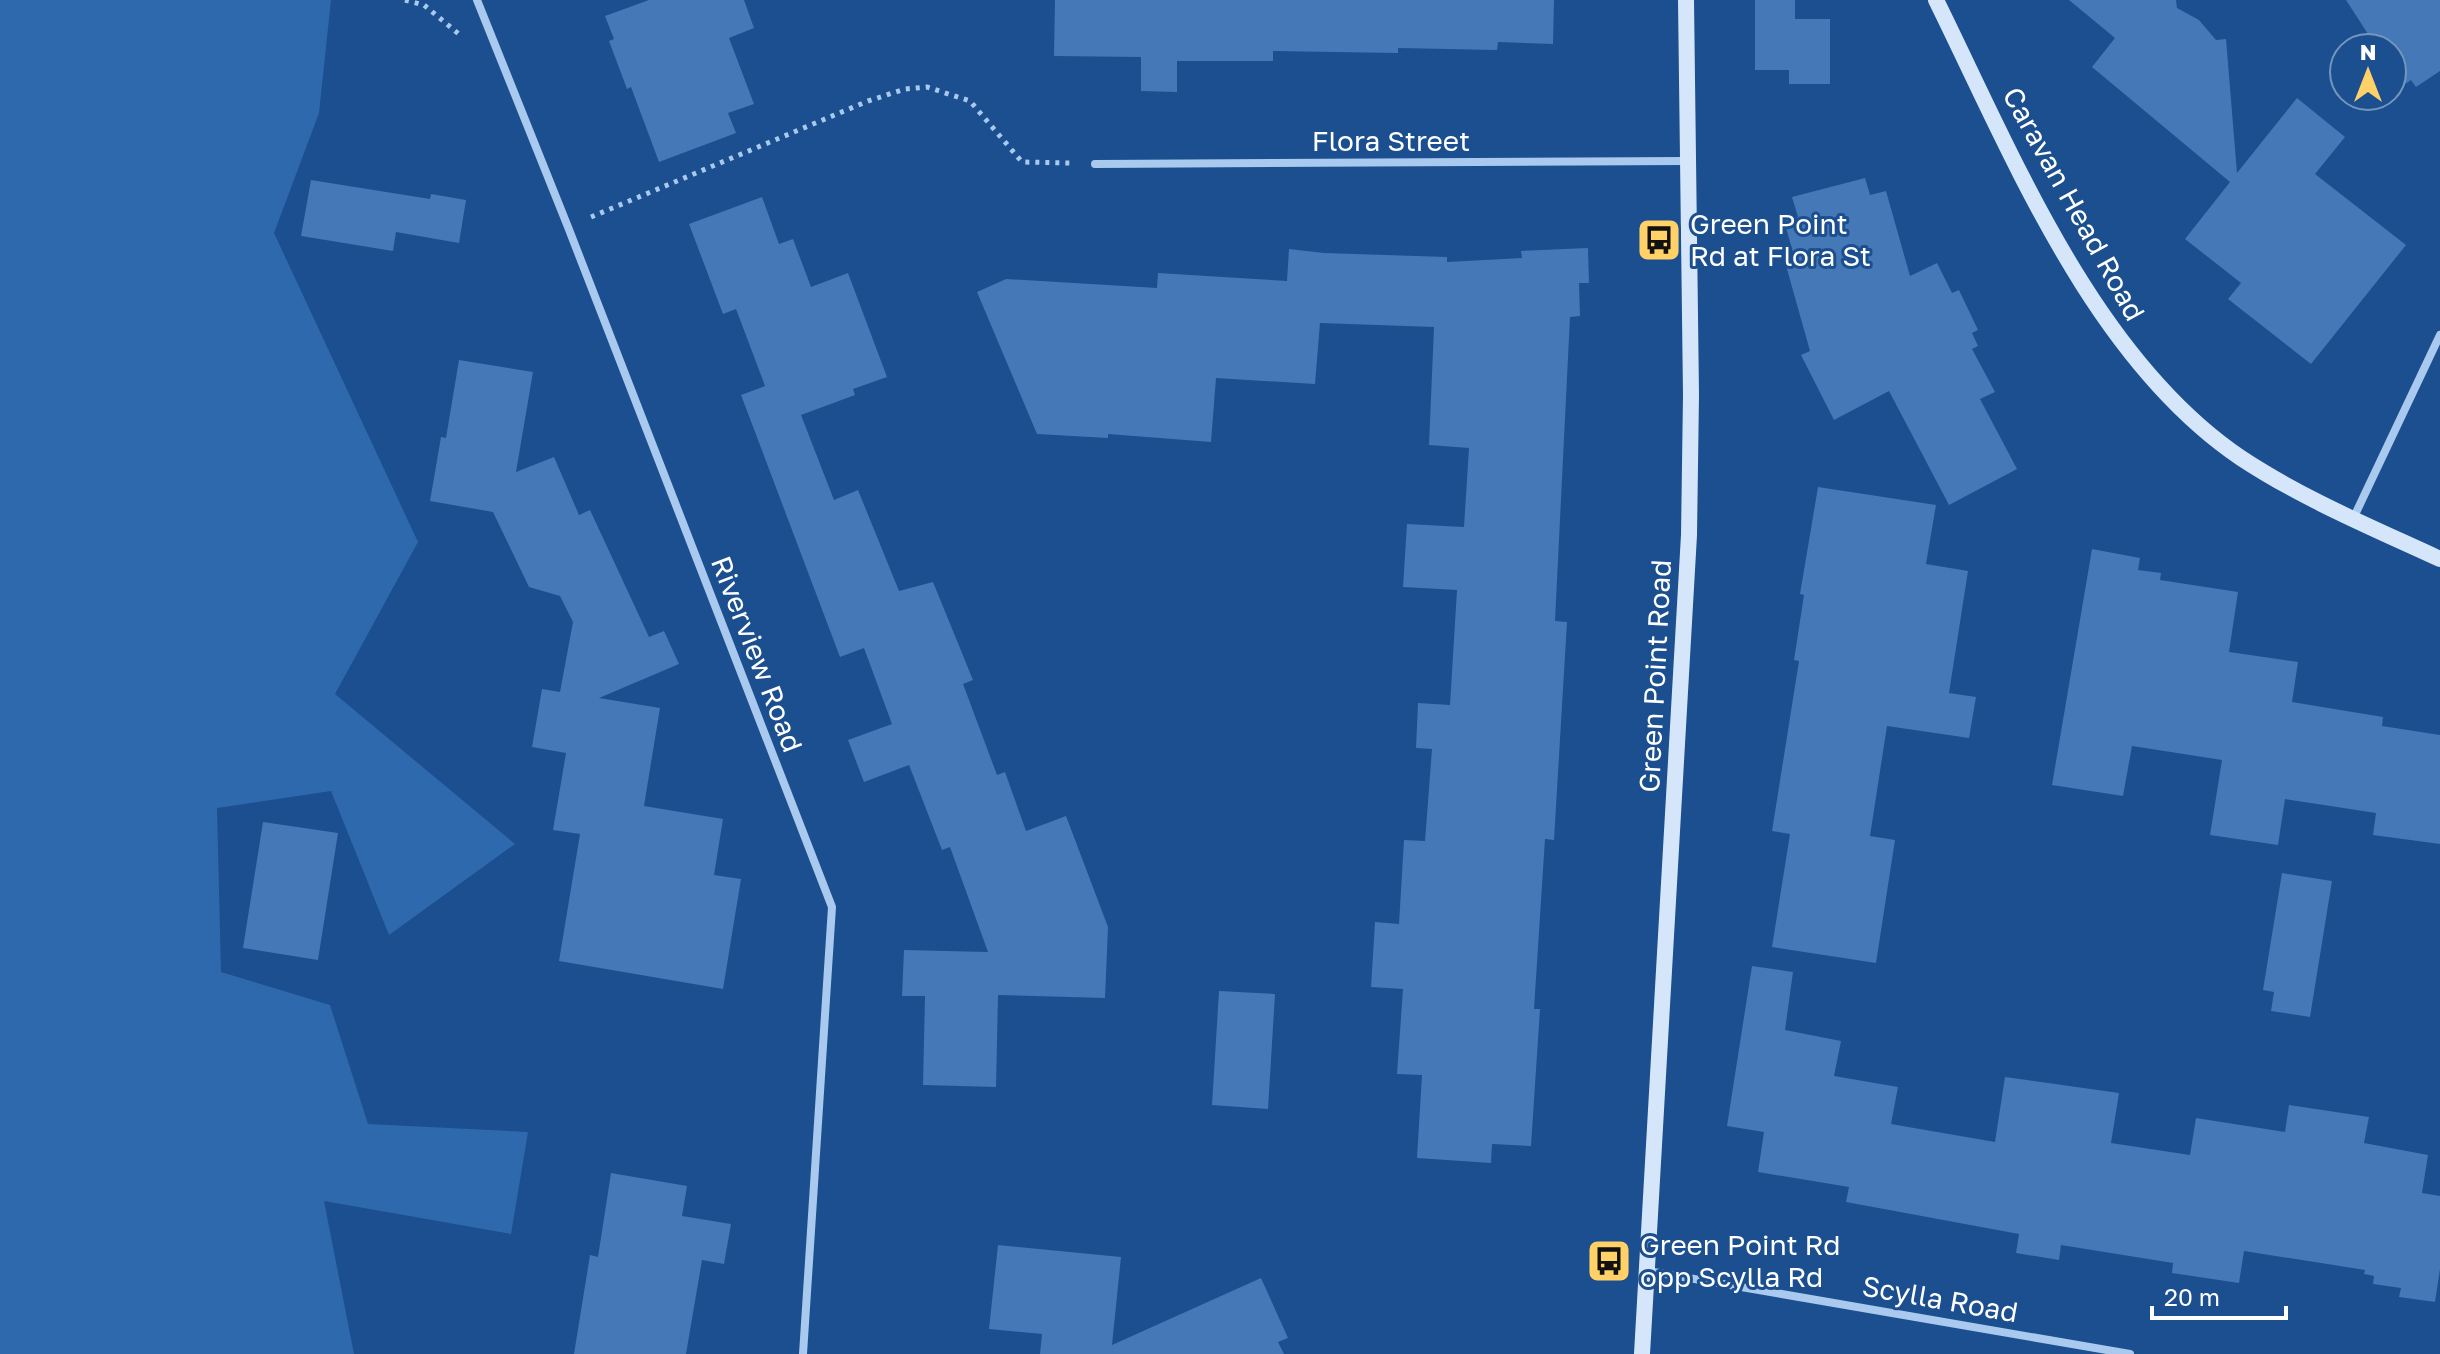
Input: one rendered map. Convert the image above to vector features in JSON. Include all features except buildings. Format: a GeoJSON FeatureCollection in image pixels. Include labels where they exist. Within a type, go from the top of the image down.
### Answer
{"type":"FeatureCollection","features":[{"type":"Feature","properties":{"kind":"street","name":"Riverview Road"},"geometry":{"type":"LineString","coordinates":[[477,0],[832,907],[803,1354]]}},
{"type":"Feature","properties":{"kind":"street","name":"Green Point Road"},"geometry":{"type":"LineString","coordinates":[[1642,1354],[1689,535],[1691,395],[1686,0]]}},
{"type":"Feature","properties":{"kind":"street","name":"Caravan Head Road"},"geometry":{"type":"LineString","coordinates":[[1936,0],[2026,183],[2091,297],[2133,357],[2204,429],[2239,457],[2278,481],[2440,559]]}},
{"type":"Feature","properties":{"kind":"street","name":"Flora Street"},"geometry":{"type":"LineString","coordinates":[[1095,164],[1686,161]]}},
{"type":"Feature","properties":{"kind":"street"},"geometry":{"type":"LineString","coordinates":[[2353,519],[2440,335]]}},
{"type":"Feature","properties":{"kind":"street","name":"Scylla Road"},"geometry":{"type":"LineString","coordinates":[[1648,1271],[2130,1354]]}},
{"type":"Feature","properties":{"kind":"path"},"geometry":{"type":"LineString","coordinates":[[405,0],[424,5],[475,45],[497,52]]}},
{"type":"Feature","properties":{"kind":"path"},"geometry":{"type":"LineString","coordinates":[[568,227],[868,101],[905,89],[927,87],[970,101],[1022,162],[1095,164]]}},
{"type":"Feature","properties":{"kind":"shaded area"},"geometry":{"type":"Polygon","coordinates":[[[0,0],[331,0],[319,113],[274,233],[418,542],[335,694],[515,844],[389,935],[331,791],[217,808],[221,972],[330,1005],[368,1124],[528,1132],[511,1234],[324,1201],[354,1354],[0,1354],[0,0]]]}},
{"type":"Feature","properties":{"kind":"place","name":"Green Point Rd at Flora St"},"geometry":{"type":"Point","coordinates":[1659,240]}},
{"type":"Feature","properties":{"kind":"place","name":"Green Point Rd opp Scylla Rd"},"geometry":{"type":"Point","coordinates":[1609,1261]}}]}
